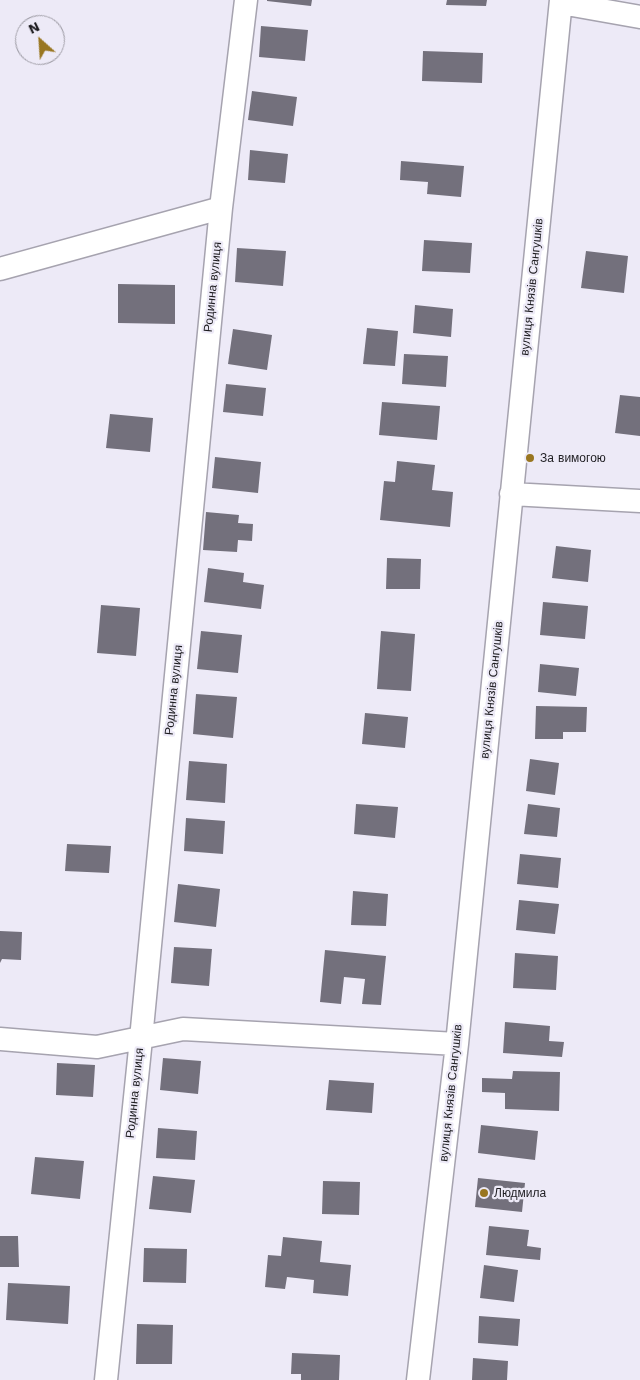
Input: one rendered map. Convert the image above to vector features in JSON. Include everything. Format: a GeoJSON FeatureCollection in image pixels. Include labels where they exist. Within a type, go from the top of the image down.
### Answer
{"type":"FeatureCollection","features":[{"type":"Feature","properties":{"kind":"street","name":"Родинна вулиця"},"geometry":{"type":"LineString","coordinates":[[106,1380],[141,1039],[221,208],[246,0]]}},
{"type":"Feature","properties":{"kind":"street"},"geometry":{"type":"LineString","coordinates":[[561,1],[640,17]]}},
{"type":"Feature","properties":{"kind":"street","name":"вулиця Князів Сангушків"},"geometry":{"type":"LineString","coordinates":[[418,1380],[457,1044],[561,1]]}},
{"type":"Feature","properties":{"kind":"street"},"geometry":{"type":"LineString","coordinates":[[0,268],[221,208]]}},
{"type":"Feature","properties":{"kind":"street"},"geometry":{"type":"LineString","coordinates":[[511,494],[640,501]]}},
{"type":"Feature","properties":{"kind":"street"},"geometry":{"type":"LineString","coordinates":[[0,1039],[97,1047],[183,1029],[457,1044]]}},
{"type":"Feature","properties":{"kind":"building"},"geometry":{"type":"Polygon","coordinates":[[[267,0],[312,0],[311,6],[267,0]]]}},
{"type":"Feature","properties":{"kind":"building"},"geometry":{"type":"Polygon","coordinates":[[[447,0],[487,0],[486,6],[446,5],[447,0]]]}},
{"type":"Feature","properties":{"kind":"building"},"geometry":{"type":"Polygon","coordinates":[[[261,26],[308,30],[305,61],[259,57],[261,26]]]}},
{"type":"Feature","properties":{"kind":"building"},"geometry":{"type":"Polygon","coordinates":[[[423,51],[483,53],[482,83],[422,81],[423,51]]]}},
{"type":"Feature","properties":{"kind":"building"},"geometry":{"type":"Polygon","coordinates":[[[252,91],[297,97],[293,126],[248,120],[252,91]]]}},
{"type":"Feature","properties":{"kind":"building"},"geometry":{"type":"Polygon","coordinates":[[[250,150],[288,154],[285,183],[248,180],[250,150]]]}},
{"type":"Feature","properties":{"kind":"building"},"geometry":{"type":"Polygon","coordinates":[[[401,161],[464,166],[461,197],[427,194],[428,182],[400,180],[401,161]]]}},
{"type":"Feature","properties":{"kind":"building"},"geometry":{"type":"Polygon","coordinates":[[[424,240],[472,243],[470,273],[422,271],[424,240]]]}},
{"type":"Feature","properties":{"kind":"building"},"geometry":{"type":"Polygon","coordinates":[[[237,248],[286,251],[283,286],[235,282],[237,248]]]}},
{"type":"Feature","properties":{"kind":"building"},"geometry":{"type":"Polygon","coordinates":[[[586,251],[628,256],[624,293],[581,288],[586,251]]]}},
{"type":"Feature","properties":{"kind":"building"},"geometry":{"type":"Polygon","coordinates":[[[118,284],[175,285],[175,324],[118,323],[118,284]]]}},
{"type":"Feature","properties":{"kind":"building"},"geometry":{"type":"Polygon","coordinates":[[[415,305],[453,309],[451,337],[413,333],[415,305]]]}},
{"type":"Feature","properties":{"kind":"building"},"geometry":{"type":"Polygon","coordinates":[[[367,328],[398,331],[395,366],[363,364],[367,328]]]}},
{"type":"Feature","properties":{"kind":"building"},"geometry":{"type":"Polygon","coordinates":[[[233,329],[272,335],[267,370],[228,364],[233,329]]]}},
{"type":"Feature","properties":{"kind":"building"},"geometry":{"type":"Polygon","coordinates":[[[404,354],[448,356],[446,387],[402,384],[404,354]]]}},
{"type":"Feature","properties":{"kind":"building"},"geometry":{"type":"Polygon","coordinates":[[[226,384],[266,388],[263,416],[223,412],[226,384]]]}},
{"type":"Feature","properties":{"kind":"building"},"geometry":{"type":"Polygon","coordinates":[[[620,395],[640,397],[640,436],[615,433],[620,395]]]}},
{"type":"Feature","properties":{"kind":"building"},"geometry":{"type":"Polygon","coordinates":[[[382,402],[440,406],[437,440],[379,435],[382,402]]]}},
{"type":"Feature","properties":{"kind":"building"},"geometry":{"type":"Polygon","coordinates":[[[110,414],[153,418],[150,452],[106,448],[110,414]]]}},
{"type":"Feature","properties":{"kind":"building"},"geometry":{"type":"Polygon","coordinates":[[[215,457],[261,462],[258,493],[212,488],[215,457]]]}},
{"type":"Feature","properties":{"kind":"building"},"geometry":{"type":"Polygon","coordinates":[[[397,461],[435,465],[432,490],[453,492],[450,527],[380,520],[384,481],[395,482],[397,461]]]}},
{"type":"Feature","properties":{"kind":"building"},"geometry":{"type":"Polygon","coordinates":[[[206,512],[239,515],[238,523],[253,524],[252,541],[238,540],[237,552],[203,550],[206,512]]]}},
{"type":"Feature","properties":{"kind":"building"},"geometry":{"type":"Polygon","coordinates":[[[556,546],[591,550],[588,582],[552,578],[556,546]]]}},
{"type":"Feature","properties":{"kind":"building"},"geometry":{"type":"Polygon","coordinates":[[[387,558],[421,559],[420,589],[386,589],[387,558]]]}},
{"type":"Feature","properties":{"kind":"building"},"geometry":{"type":"Polygon","coordinates":[[[208,568],[244,573],[243,582],[264,585],[261,609],[204,602],[208,568]]]}},
{"type":"Feature","properties":{"kind":"building"},"geometry":{"type":"Polygon","coordinates":[[[543,602],[588,606],[585,639],[540,635],[543,602]]]}},
{"type":"Feature","properties":{"kind":"building"},"geometry":{"type":"Polygon","coordinates":[[[101,605],[140,608],[136,656],[97,653],[101,605]]]}},
{"type":"Feature","properties":{"kind":"building"},"geometry":{"type":"Polygon","coordinates":[[[201,631],[242,635],[238,673],[197,669],[201,631]]]}},
{"type":"Feature","properties":{"kind":"building"},"geometry":{"type":"Polygon","coordinates":[[[381,631],[415,634],[411,691],[377,689],[381,631]]]}},
{"type":"Feature","properties":{"kind":"building"},"geometry":{"type":"Polygon","coordinates":[[[540,664],[579,668],[576,696],[538,692],[540,664]]]}},
{"type":"Feature","properties":{"kind":"building"},"geometry":{"type":"Polygon","coordinates":[[[196,694],[237,697],[233,738],[193,734],[196,694]]]}},
{"type":"Feature","properties":{"kind":"building"},"geometry":{"type":"Polygon","coordinates":[[[536,706],[587,707],[586,732],[563,732],[563,739],[535,739],[536,706]]]}},
{"type":"Feature","properties":{"kind":"building"},"geometry":{"type":"Polygon","coordinates":[[[365,713],[408,717],[405,748],[362,744],[365,713]]]}},
{"type":"Feature","properties":{"kind":"building"},"geometry":{"type":"Polygon","coordinates":[[[530,759],[559,763],[555,795],[526,791],[530,759]]]}},
{"type":"Feature","properties":{"kind":"building"},"geometry":{"type":"Polygon","coordinates":[[[189,761],[227,764],[225,803],[186,800],[189,761]]]}},
{"type":"Feature","properties":{"kind":"building"},"geometry":{"type":"Polygon","coordinates":[[[356,804],[398,807],[395,838],[354,834],[356,804]]]}},
{"type":"Feature","properties":{"kind":"building"},"geometry":{"type":"Polygon","coordinates":[[[528,804],[560,808],[557,837],[524,834],[528,804]]]}},
{"type":"Feature","properties":{"kind":"building"},"geometry":{"type":"Polygon","coordinates":[[[186,818],[225,821],[223,854],[184,851],[186,818]]]}},
{"type":"Feature","properties":{"kind":"building"},"geometry":{"type":"Polygon","coordinates":[[[67,844],[111,846],[109,873],[65,871],[67,844]]]}},
{"type":"Feature","properties":{"kind":"building"},"geometry":{"type":"Polygon","coordinates":[[[520,854],[561,858],[558,888],[517,884],[520,854]]]}},
{"type":"Feature","properties":{"kind":"building"},"geometry":{"type":"Polygon","coordinates":[[[178,884],[220,889],[216,927],[174,922],[178,884]]]}},
{"type":"Feature","properties":{"kind":"building"},"geometry":{"type":"Polygon","coordinates":[[[353,891],[388,894],[386,926],[351,925],[353,891]]]}},
{"type":"Feature","properties":{"kind":"building"},"geometry":{"type":"Polygon","coordinates":[[[519,900],[559,904],[555,934],[516,930],[519,900]]]}},
{"type":"Feature","properties":{"kind":"building"},"geometry":{"type":"Polygon","coordinates":[[[0,931],[22,932],[21,960],[2,959],[0,963],[0,931]]]}},
{"type":"Feature","properties":{"kind":"building"},"geometry":{"type":"Polygon","coordinates":[[[174,947],[212,949],[209,986],[171,983],[174,947]]]}},
{"type":"Feature","properties":{"kind":"building"},"geometry":{"type":"Polygon","coordinates":[[[325,950],[386,956],[381,1005],[362,1004],[365,979],[344,977],[341,1004],[320,1002],[325,950]]]}},
{"type":"Feature","properties":{"kind":"building"},"geometry":{"type":"Polygon","coordinates":[[[515,953],[558,956],[556,990],[513,988],[515,953]]]}},
{"type":"Feature","properties":{"kind":"building"},"geometry":{"type":"Polygon","coordinates":[[[505,1022],[550,1026],[549,1041],[564,1042],[562,1057],[503,1053],[505,1022]]]}},
{"type":"Feature","properties":{"kind":"building"},"geometry":{"type":"Polygon","coordinates":[[[163,1058],[201,1061],[198,1094],[160,1090],[163,1058]]]}},
{"type":"Feature","properties":{"kind":"building"},"geometry":{"type":"Polygon","coordinates":[[[57,1063],[95,1065],[93,1097],[56,1095],[57,1063]]]}},
{"type":"Feature","properties":{"kind":"building"},"geometry":{"type":"Polygon","coordinates":[[[513,1071],[560,1072],[559,1111],[505,1109],[505,1093],[482,1092],[482,1078],[512,1079],[513,1071]]]}},
{"type":"Feature","properties":{"kind":"building"},"geometry":{"type":"Polygon","coordinates":[[[329,1080],[374,1083],[372,1113],[326,1110],[329,1080]]]}},
{"type":"Feature","properties":{"kind":"building"},"geometry":{"type":"Polygon","coordinates":[[[481,1125],[538,1131],[535,1160],[478,1153],[481,1125]]]}},
{"type":"Feature","properties":{"kind":"building"},"geometry":{"type":"Polygon","coordinates":[[[158,1128],[197,1131],[195,1160],[156,1158],[158,1128]]]}},
{"type":"Feature","properties":{"kind":"building"},"geometry":{"type":"Polygon","coordinates":[[[35,1157],[84,1161],[80,1199],[31,1194],[35,1157]]]}},
{"type":"Feature","properties":{"kind":"building"},"geometry":{"type":"Polygon","coordinates":[[[153,1176],[195,1180],[191,1213],[149,1209],[153,1176]]]}},
{"type":"Feature","properties":{"kind":"building"},"geometry":{"type":"Polygon","coordinates":[[[478,1178],[525,1183],[522,1212],[475,1207],[478,1178]]]}},
{"type":"Feature","properties":{"kind":"building"},"geometry":{"type":"Polygon","coordinates":[[[323,1181],[360,1182],[359,1215],[322,1214],[323,1181]]]}},
{"type":"Feature","properties":{"kind":"building"},"geometry":{"type":"Polygon","coordinates":[[[489,1226],[529,1230],[527,1246],[541,1248],[540,1260],[486,1255],[489,1226]]]}},
{"type":"Feature","properties":{"kind":"building"},"geometry":{"type":"Polygon","coordinates":[[[0,1236],[18,1236],[19,1267],[0,1267],[0,1236]]]}},
{"type":"Feature","properties":{"kind":"building"},"geometry":{"type":"Polygon","coordinates":[[[283,1237],[322,1241],[320,1262],[351,1265],[348,1296],[313,1293],[314,1280],[287,1277],[285,1289],[265,1287],[268,1255],[281,1256],[283,1237]]]}},
{"type":"Feature","properties":{"kind":"building"},"geometry":{"type":"Polygon","coordinates":[[[144,1248],[187,1249],[186,1283],[143,1282],[144,1248]]]}},
{"type":"Feature","properties":{"kind":"building"},"geometry":{"type":"Polygon","coordinates":[[[484,1265],[518,1270],[514,1302],[480,1298],[484,1265]]]}},
{"type":"Feature","properties":{"kind":"building"},"geometry":{"type":"Polygon","coordinates":[[[8,1283],[70,1286],[68,1324],[6,1320],[8,1283]]]}},
{"type":"Feature","properties":{"kind":"building"},"geometry":{"type":"Polygon","coordinates":[[[479,1316],[520,1319],[518,1346],[478,1343],[479,1316]]]}},
{"type":"Feature","properties":{"kind":"building"},"geometry":{"type":"Polygon","coordinates":[[[137,1324],[173,1325],[172,1364],[136,1364],[137,1324]]]}},
{"type":"Feature","properties":{"kind":"building"},"geometry":{"type":"Polygon","coordinates":[[[292,1353],[340,1355],[339,1380],[301,1380],[301,1374],[291,1374],[292,1353]]]}},
{"type":"Feature","properties":{"kind":"building"},"geometry":{"type":"Polygon","coordinates":[[[473,1358],[508,1361],[507,1380],[472,1380],[473,1358]]]}},
{"type":"Feature","properties":{"kind":"place","name":"За вимогою"},"geometry":{"type":"Point","coordinates":[530,458]}},
{"type":"Feature","properties":{"kind":"place","name":"Людмила"},"geometry":{"type":"Point","coordinates":[484,1193]}}]}
